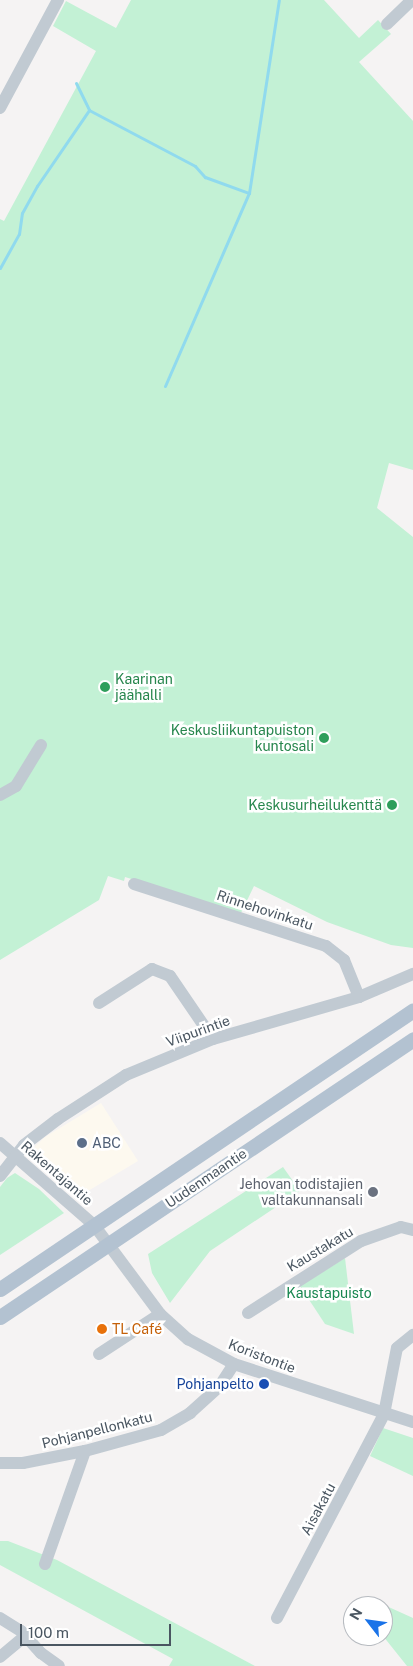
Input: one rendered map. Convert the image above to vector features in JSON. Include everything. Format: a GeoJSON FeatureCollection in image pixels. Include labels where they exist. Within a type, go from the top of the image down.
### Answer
{"type":"FeatureCollection","features":[{"type":"Feature","properties":{"kind":"main road","name":"Uudenmaantie"},"geometry":{"type":"LineString","coordinates":[[0,1289],[413,1010]]}},
{"type":"Feature","properties":{"kind":"main road","name":"Uudenmaantie"},"geometry":{"type":"LineString","coordinates":[[0,1317],[413,1039]]}},
{"type":"Feature","properties":{"kind":"street"},"geometry":{"type":"LineString","coordinates":[[0,108],[58,0]]}},
{"type":"Feature","properties":{"kind":"street"},"geometry":{"type":"LineString","coordinates":[[387,24],[412,0]]}},
{"type":"Feature","properties":{"kind":"street"},"geometry":{"type":"LineString","coordinates":[[0,795],[16,786],[40,745]]}},
{"type":"Feature","properties":{"kind":"street","name":"Rinnehovinkatu"},"geometry":{"type":"LineString","coordinates":[[134,884],[326,946],[344,960],[359,997]]}},
{"type":"Feature","properties":{"kind":"street"},"geometry":{"type":"LineString","coordinates":[[99,1003],[152,969],[170,976],[213,1040]]}},
{"type":"Feature","properties":{"kind":"street","name":"Viipurintie"},"geometry":{"type":"LineString","coordinates":[[0,1176],[14,1155],[58,1119],[126,1076],[213,1040],[359,997],[413,974]]}},
{"type":"Feature","properties":{"kind":"street","name":"Rakentajantie"},"geometry":{"type":"LineString","coordinates":[[0,1143],[94,1225]]}},
{"type":"Feature","properties":{"kind":"street","name":"Koristontie"},"geometry":{"type":"LineString","coordinates":[[94,1225],[160,1314],[188,1339],[234,1364],[413,1422]]}},
{"type":"Feature","properties":{"kind":"street","name":"Kaustakatu"},"geometry":{"type":"LineString","coordinates":[[248,1313],[362,1241],[401,1226],[413,1230]]}},
{"type":"Feature","properties":{"kind":"street"},"geometry":{"type":"LineString","coordinates":[[99,1354],[160,1314]]}},
{"type":"Feature","properties":{"kind":"street"},"geometry":{"type":"LineString","coordinates":[[384,1414],[397,1348],[413,1335]]}},
{"type":"Feature","properties":{"kind":"street","name":"Pohjanpellonkatu"},"geometry":{"type":"LineString","coordinates":[[0,1463],[23,1463],[85,1452],[178,1422],[219,1387],[234,1364]]}},
{"type":"Feature","properties":{"kind":"street","name":"Aisakatu"},"geometry":{"type":"LineString","coordinates":[[278,1618],[384,1414]]}},
{"type":"Feature","properties":{"kind":"street"},"geometry":{"type":"LineString","coordinates":[[45,1564],[85,1452]]}},
{"type":"Feature","properties":{"kind":"street"},"geometry":{"type":"LineString","coordinates":[[0,1618],[25,1636],[51,1662],[59,1666]]}},
{"type":"Feature","properties":{"kind":"street"},"geometry":{"type":"LineString","coordinates":[[0,1657],[25,1636]]}},
{"type":"Feature","properties":{"kind":"shaded area"},"geometry":{"type":"Polygon","coordinates":[[[101,1103],[138,1161],[78,1197],[26,1155],[45,1137],[101,1103]]]}},
{"type":"Feature","properties":{"kind":"green space"},"geometry":{"type":"Polygon","coordinates":[[[131,0],[324,0],[359,38],[378,20],[391,34],[359,62],[413,121],[413,470],[389,463],[377,508],[413,537],[413,948],[391,945],[327,922],[254,886],[241,913],[125,877],[124,881],[108,876],[99,900],[0,960],[0,219],[4,221],[96,51],[53,26],[66,1],[116,28],[131,0]]]}},
{"type":"Feature","properties":{"kind":"green space"},"geometry":{"type":"Polygon","coordinates":[[[283,1167],[300,1191],[210,1251],[170,1303],[152,1273],[148,1254],[283,1167]]]}},
{"type":"Feature","properties":{"kind":"green space"},"geometry":{"type":"Polygon","coordinates":[[[15,1173],[39,1189],[64,1213],[0,1255],[0,1187],[7,1178],[15,1173]]]}},
{"type":"Feature","properties":{"kind":"green space","name":"Kaustapuisto"},"geometry":{"type":"Polygon","coordinates":[[[345,1258],[354,1334],[325,1324],[300,1286],[345,1258]]]}},
{"type":"Feature","properties":{"kind":"green space"},"geometry":{"type":"Polygon","coordinates":[[[383,1428],[413,1438],[413,1476],[370,1456],[383,1428]]]}},
{"type":"Feature","properties":{"kind":"green space"},"geometry":{"type":"Polygon","coordinates":[[[0,1541],[8,1541],[57,1560],[255,1666],[169,1666],[173,1659],[0,1565],[0,1541]]]}},
{"type":"Feature","properties":{"kind":"green space"},"geometry":{"type":"Polygon","coordinates":[[[393,1609],[413,1618],[413,1666],[407,1666],[391,1646],[393,1646],[393,1609]]]}},
{"type":"Feature","properties":{"kind":"waterway"},"geometry":{"type":"LineString","coordinates":[[165,386],[249,193],[279,0]]}},
{"type":"Feature","properties":{"kind":"waterway"},"geometry":{"type":"LineString","coordinates":[[76,83],[89,110],[195,166],[205,177],[249,193]]}},
{"type":"Feature","properties":{"kind":"waterway"},"geometry":{"type":"LineString","coordinates":[[0,268],[19,234],[22,213],[37,186],[89,110]]}},
{"type":"Feature","properties":{"kind":"place","name":"Kaarinan jäähalli"},"geometry":{"type":"Point","coordinates":[105,687]}},
{"type":"Feature","properties":{"kind":"place","name":"Keskusliikuntapuiston kuntosali"},"geometry":{"type":"Point","coordinates":[324,738]}},
{"type":"Feature","properties":{"kind":"place","name":"Keskusurheilukenttä"},"geometry":{"type":"Point","coordinates":[392,805]}},
{"type":"Feature","properties":{"kind":"place","name":"ABC"},"geometry":{"type":"Point","coordinates":[82,1143]}},
{"type":"Feature","properties":{"kind":"place","name":"Jehovan todistajien valtakunnansali"},"geometry":{"type":"Point","coordinates":[373,1192]}},
{"type":"Feature","properties":{"kind":"place","name":"TL Café"},"geometry":{"type":"Point","coordinates":[102,1329]}},
{"type":"Feature","properties":{"kind":"place","name":"Pohjanpelto"},"geometry":{"type":"Point","coordinates":[264,1384]}}]}
